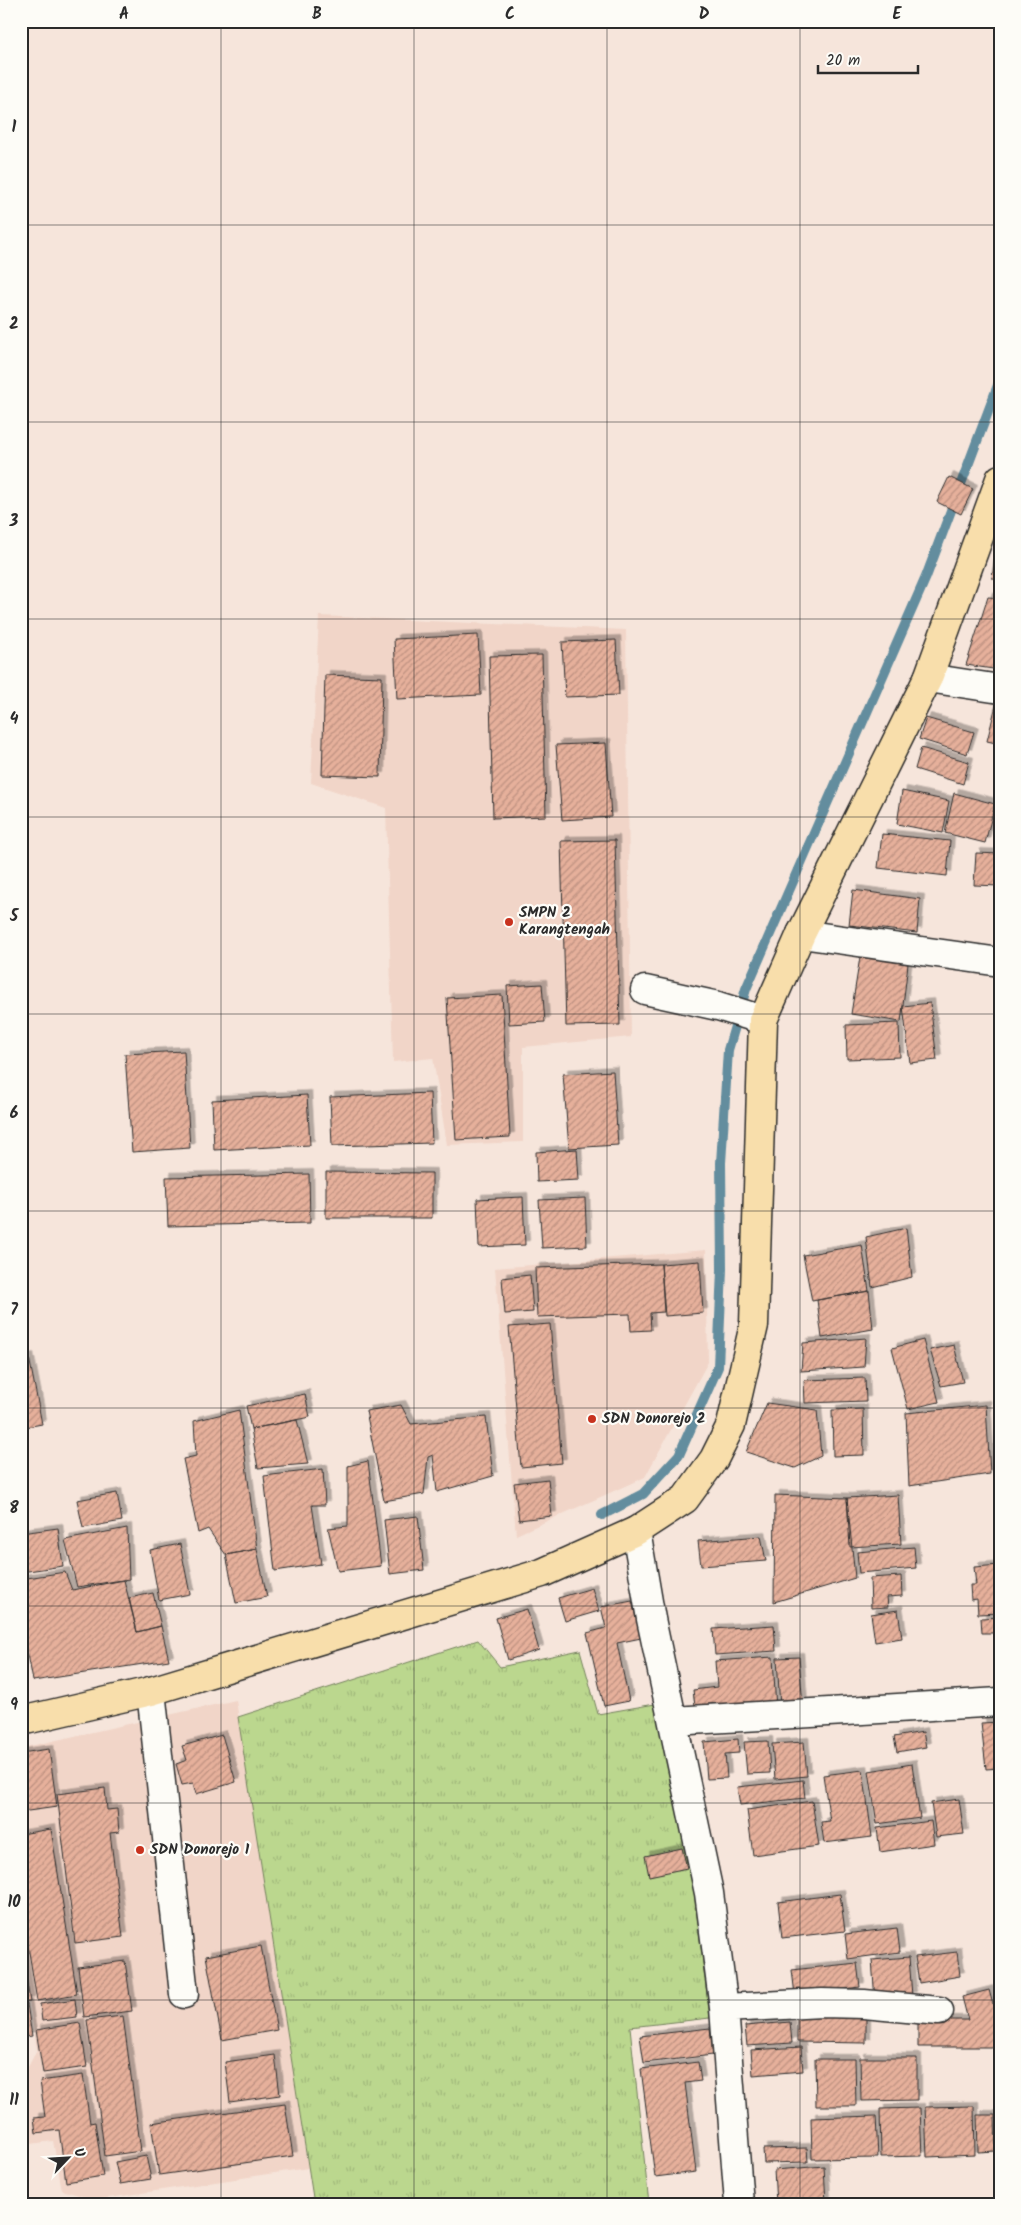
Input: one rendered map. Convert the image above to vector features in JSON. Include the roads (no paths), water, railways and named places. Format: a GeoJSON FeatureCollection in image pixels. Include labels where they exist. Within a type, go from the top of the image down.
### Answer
{"type":"FeatureCollection","features":[{"type":"Feature","properties":{"kind":"main road"},"geometry":{"type":"LineString","coordinates":[[21,1721],[151,1691],[542,1573],[636,1531],[685,1499],[714,1460],[731,1425],[747,1364],[754,1325],[757,1282],[755,1017],[801,934],[928,678],[1000,479]]}},
{"type":"Feature","properties":{"kind":"street"},"geometry":{"type":"LineString","coordinates":[[928,678],[1000,689]]}},
{"type":"Feature","properties":{"kind":"street"},"geometry":{"type":"LineString","coordinates":[[801,934],[1000,962]]}},
{"type":"Feature","properties":{"kind":"street"},"geometry":{"type":"LineString","coordinates":[[645,990],[718,1006],[755,1017]]}},
{"type":"Feature","properties":{"kind":"street"},"geometry":{"type":"LineString","coordinates":[[636,1531],[709,1893],[724,2008],[739,2204]]}},
{"type":"Feature","properties":{"kind":"street"},"geometry":{"type":"LineString","coordinates":[[151,1691],[184,1994]]}},
{"type":"Feature","properties":{"kind":"street"},"geometry":{"type":"LineString","coordinates":[[673,1721],[1000,1702]]}},
{"type":"Feature","properties":{"kind":"street"},"geometry":{"type":"LineString","coordinates":[[724,2008],[822,2003],[864,2004],[939,2011]]}},
{"type":"Feature","properties":{"kind":"waterway"},"geometry":{"type":"LineString","coordinates":[[602,1515],[643,1494],[679,1455],[718,1367],[722,1269],[721,1163],[728,1050],[746,989],[926,577],[1000,380]]}},
{"type":"Feature","properties":{"kind":"place","name":"SMPN 2 Karangtengah"},"geometry":{"type":"Point","coordinates":[509,922]}},
{"type":"Feature","properties":{"kind":"place","name":"SDN Donorejo 2"},"geometry":{"type":"Point","coordinates":[592,1419]}},
{"type":"Feature","properties":{"kind":"place","name":"SDN Donorejo 1"},"geometry":{"type":"Point","coordinates":[140,1850]}}]}
